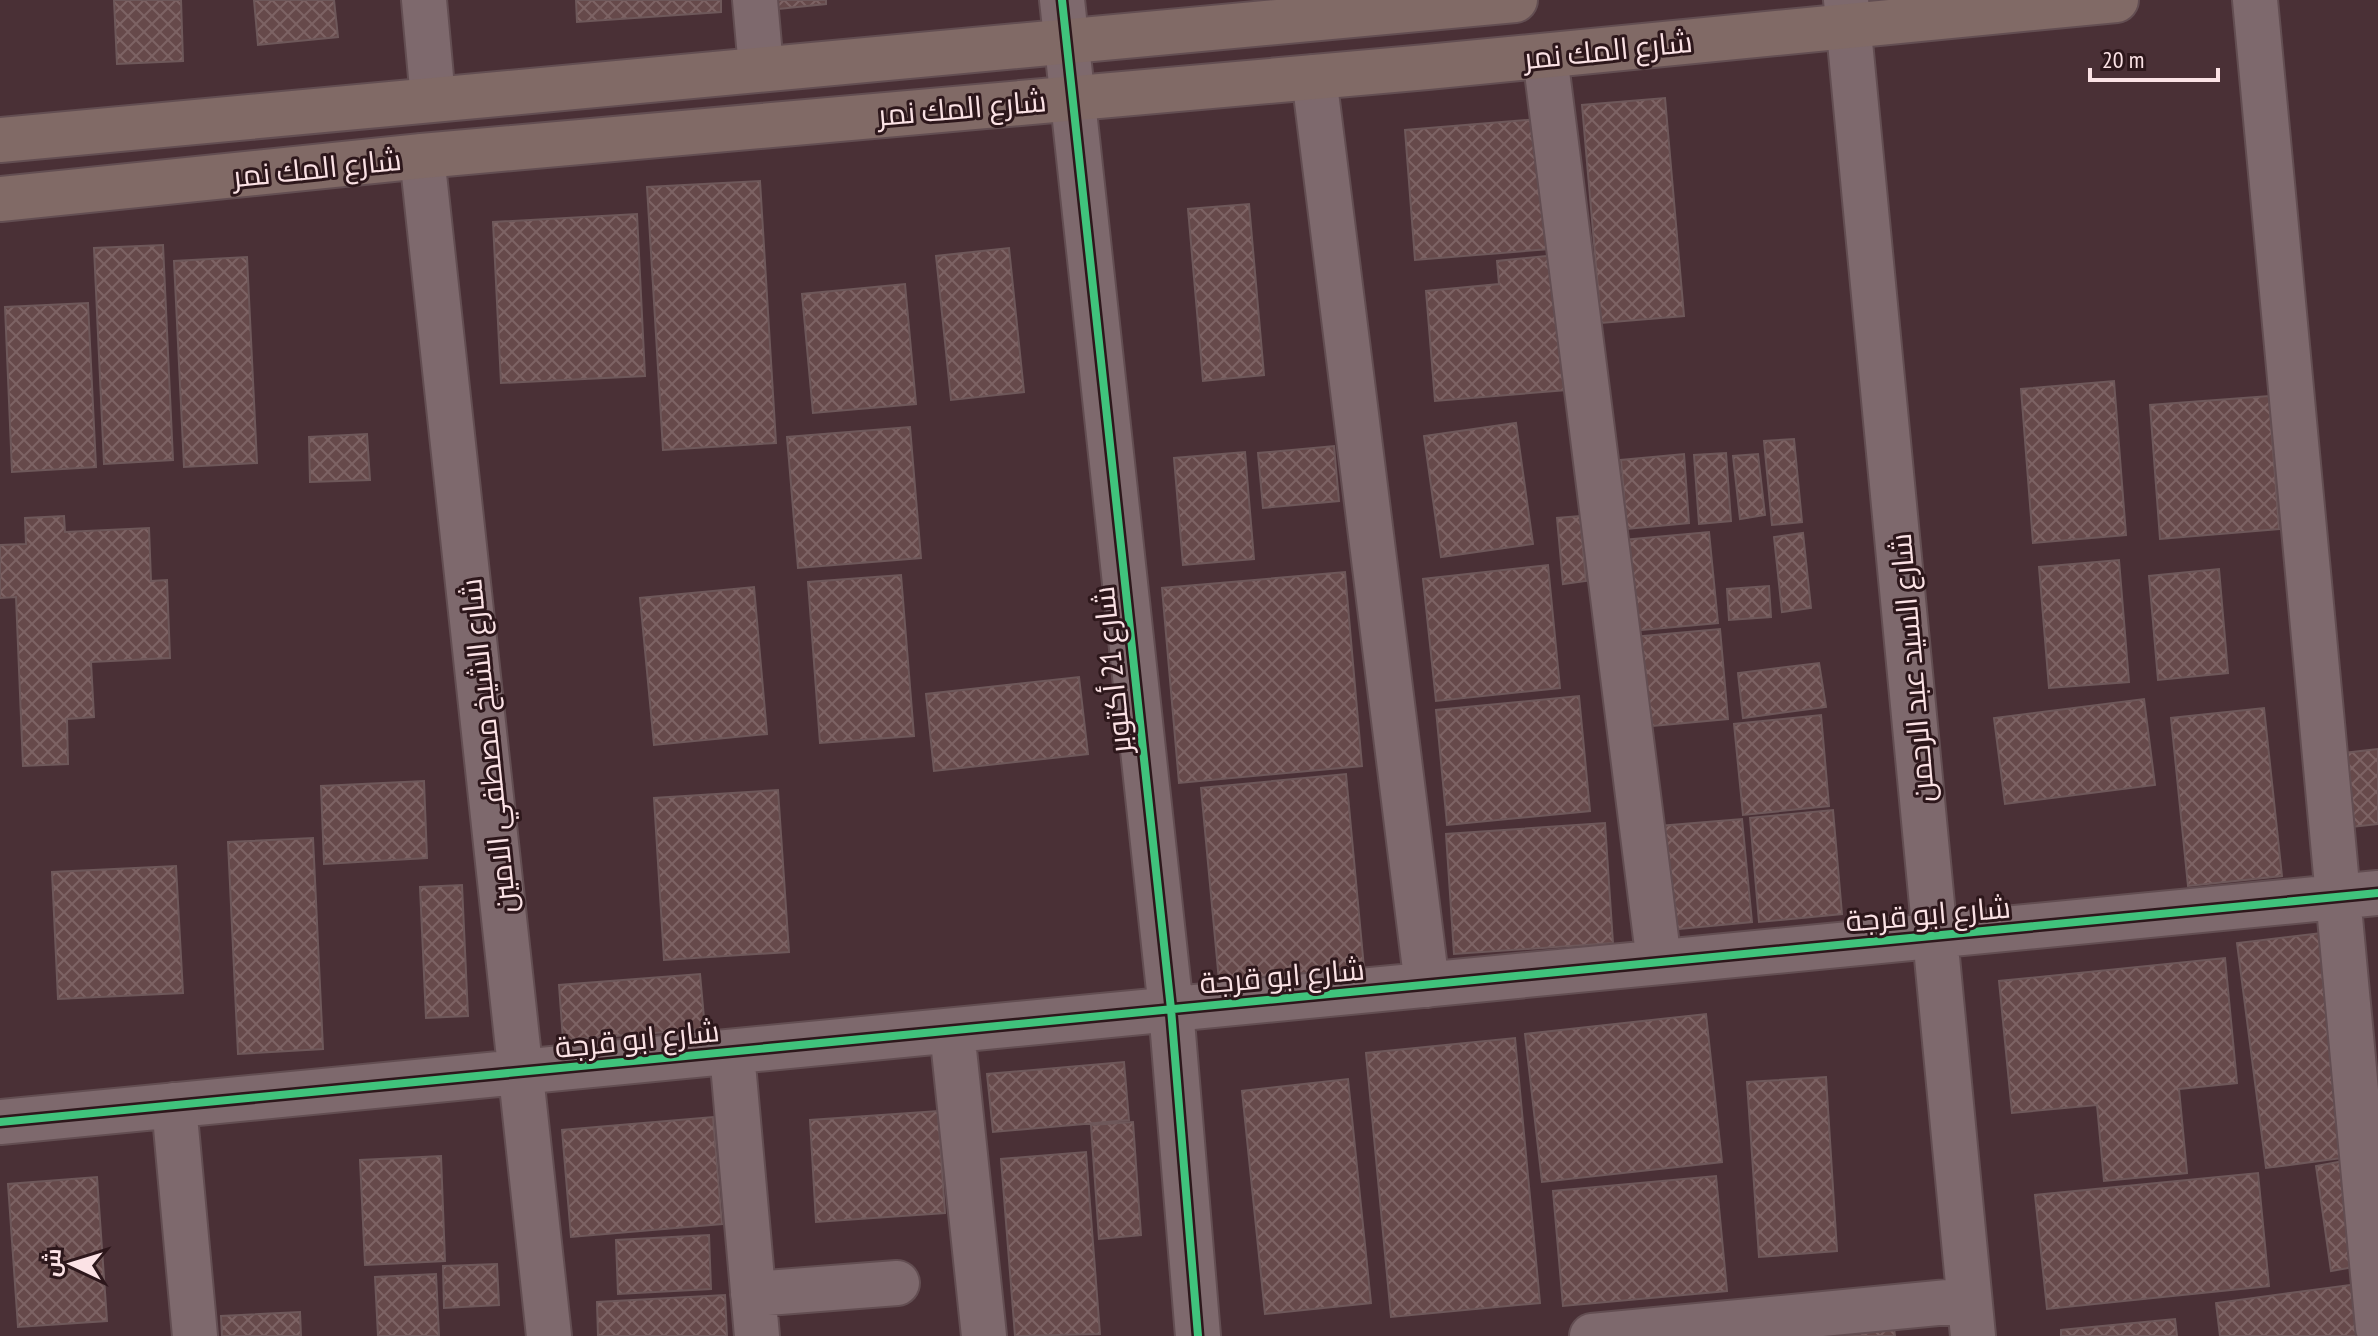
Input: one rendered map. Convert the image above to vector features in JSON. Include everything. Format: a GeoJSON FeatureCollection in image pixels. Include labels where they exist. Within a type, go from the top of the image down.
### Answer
{"type":"FeatureCollection","features":[{"type":"Feature","properties":{"kind":"highway","name":"شارع المك نمر"},"geometry":{"type":"LineString","coordinates":[[0,140],[761,68],[1064,20],[1515,0]]}},
{"type":"Feature","properties":{"kind":"highway","name":"شارع المك نمر"},"geometry":{"type":"LineString","coordinates":[[0,199],[422,156],[1545,56],[1848,12],[2116,0]]}},
{"type":"Feature","properties":{"kind":"street"},"geometry":{"type":"LineString","coordinates":[[424,0],[433,99]]}},
{"type":"Feature","properties":{"kind":"street"},"geometry":{"type":"LineString","coordinates":[[755,0],[761,68]]}},
{"type":"Feature","properties":{"kind":"street"},"geometry":{"type":"LineString","coordinates":[[2255,0],[2358,894],[2378,1328]]}},
{"type":"Feature","properties":{"kind":"street","name":"شارع السيد عبد الرحمن"},"geometry":{"type":"LineString","coordinates":[[1848,12],[1971,1318]]}},
{"type":"Feature","properties":{"kind":"street","name":"شارع 21 أكتوبر"},"geometry":{"type":"LineString","coordinates":[[1064,20],[1171,1009],[1198,1336]]}},
{"type":"Feature","properties":{"kind":"street"},"geometry":{"type":"LineString","coordinates":[[1545,56],[1659,962]]}},
{"type":"Feature","properties":{"kind":"street"},"geometry":{"type":"LineString","coordinates":[[1314,77],[1427,985]]}},
{"type":"Feature","properties":{"kind":"street","name":"شارع الشيخ مصطفي الامين"},"geometry":{"type":"LineString","coordinates":[[422,156],[524,1074],[549,1336]]}},
{"type":"Feature","properties":{"kind":"street","name":"شارع ابو قرجة"},"geometry":{"type":"LineString","coordinates":[[0,1122],[524,1074],[1936,935],[2047,927],[2358,894]]}},
{"type":"Feature","properties":{"kind":"street"},"geometry":{"type":"LineString","coordinates":[[952,1031],[984,1336]]}},
{"type":"Feature","properties":{"kind":"street"},"geometry":{"type":"LineString","coordinates":[[732,1053],[755,1315],[897,1283]]}},
{"type":"Feature","properties":{"kind":"street"},"geometry":{"type":"LineString","coordinates":[[174,1105],[195,1336]]}},
{"type":"Feature","properties":{"kind":"street"},"geometry":{"type":"LineString","coordinates":[[1592,1336],[1971,1318]]}},
{"type":"Feature","properties":{"kind":"building"},"geometry":{"type":"Polygon","coordinates":[[[114,0],[181,0],[183,61],[117,64],[114,0]]]}},
{"type":"Feature","properties":{"kind":"building"},"geometry":{"type":"Polygon","coordinates":[[[254,0],[334,0],[338,37],[258,45],[254,0]]]}},
{"type":"Feature","properties":{"kind":"building"},"geometry":{"type":"Polygon","coordinates":[[[576,0],[721,0],[721,12],[577,22],[576,0]]]}},
{"type":"Feature","properties":{"kind":"building"},"geometry":{"type":"Polygon","coordinates":[[[768,0],[826,0],[826,4],[769,10],[768,0]]]}},
{"type":"Feature","properties":{"kind":"building"},"geometry":{"type":"Polygon","coordinates":[[[1665,98],[1684,316],[1601,323],[1582,105],[1665,98]]]}},
{"type":"Feature","properties":{"kind":"building"},"geometry":{"type":"Polygon","coordinates":[[[1539,119],[1550,249],[1415,260],[1405,130],[1539,119]]]}},
{"type":"Feature","properties":{"kind":"building"},"geometry":{"type":"Polygon","coordinates":[[[760,181],[776,443],[663,450],[647,187],[760,181]]]}},
{"type":"Feature","properties":{"kind":"building"},"geometry":{"type":"Polygon","coordinates":[[[1249,204],[1264,375],[1203,381],[1188,209],[1249,204]]]}},
{"type":"Feature","properties":{"kind":"building"},"geometry":{"type":"Polygon","coordinates":[[[637,214],[645,376],[501,383],[493,222],[637,214]]]}},
{"type":"Feature","properties":{"kind":"building"},"geometry":{"type":"Polygon","coordinates":[[[163,245],[173,460],[104,464],[94,248],[163,245]]]}},
{"type":"Feature","properties":{"kind":"building"},"geometry":{"type":"Polygon","coordinates":[[[1009,248],[1024,392],[951,400],[936,256],[1009,248]]]}},
{"type":"Feature","properties":{"kind":"building"},"geometry":{"type":"Polygon","coordinates":[[[1567,254],[1579,389],[1435,401],[1426,291],[1499,284],[1497,261],[1567,254]]]}},
{"type":"Feature","properties":{"kind":"building"},"geometry":{"type":"Polygon","coordinates":[[[247,257],[257,463],[184,467],[174,261],[247,257]]]}},
{"type":"Feature","properties":{"kind":"building"},"geometry":{"type":"Polygon","coordinates":[[[905,284],[916,404],[813,413],[802,294],[905,284]]]}},
{"type":"Feature","properties":{"kind":"building"},"geometry":{"type":"Polygon","coordinates":[[[88,303],[96,467],[12,472],[5,307],[88,303]]]}},
{"type":"Feature","properties":{"kind":"building"},"geometry":{"type":"Polygon","coordinates":[[[2114,381],[2126,535],[2033,543],[2021,389],[2114,381]]]}},
{"type":"Feature","properties":{"kind":"building"},"geometry":{"type":"Polygon","coordinates":[[[2269,396],[2279,529],[2160,539],[2150,405],[2269,396]]]}},
{"type":"Feature","properties":{"kind":"building"},"geometry":{"type":"Polygon","coordinates":[[[1516,423],[1533,544],[1441,557],[1424,436],[1516,423]]]}},
{"type":"Feature","properties":{"kind":"building"},"geometry":{"type":"Polygon","coordinates":[[[910,427],[921,558],[798,568],[787,437],[910,427]]]}},
{"type":"Feature","properties":{"kind":"building"},"geometry":{"type":"Polygon","coordinates":[[[367,434],[370,480],[310,482],[309,437],[367,434]]]}},
{"type":"Feature","properties":{"kind":"building"},"geometry":{"type":"Polygon","coordinates":[[[1794,439],[1802,522],[1772,525],[1764,441],[1794,439]]]}},
{"type":"Feature","properties":{"kind":"building"},"geometry":{"type":"Polygon","coordinates":[[[1334,446],[1339,501],[1263,508],[1258,453],[1334,446]]]}},
{"type":"Feature","properties":{"kind":"building"},"geometry":{"type":"Polygon","coordinates":[[[1245,452],[1254,559],[1183,565],[1174,458],[1245,452]]]}},
{"type":"Feature","properties":{"kind":"building"},"geometry":{"type":"Polygon","coordinates":[[[1726,453],[1731,521],[1699,524],[1694,455],[1726,453]]]}},
{"type":"Feature","properties":{"kind":"building"},"geometry":{"type":"Polygon","coordinates":[[[1684,454],[1689,523],[1627,529],[1621,460],[1684,454]]]}},
{"type":"Feature","properties":{"kind":"building"},"geometry":{"type":"Polygon","coordinates":[[[1758,454],[1765,515],[1740,519],[1733,456],[1758,454]]]}},
{"type":"Feature","properties":{"kind":"building"},"geometry":{"type":"Polygon","coordinates":[[[64,516],[65,532],[149,528],[151,581],[167,580],[170,658],[91,662],[94,717],[67,719],[68,764],[23,766],[16,597],[0,598],[0,545],[26,544],[25,518],[64,516]]]}},
{"type":"Feature","properties":{"kind":"building"},"geometry":{"type":"Polygon","coordinates":[[[1580,516],[1586,581],[1563,584],[1557,518],[1580,516]]]}},
{"type":"Feature","properties":{"kind":"building"},"geometry":{"type":"Polygon","coordinates":[[[1709,532],[1718,623],[1631,631],[1623,540],[1709,532]]]}},
{"type":"Feature","properties":{"kind":"building"},"geometry":{"type":"Polygon","coordinates":[[[1803,533],[1811,608],[1782,612],[1774,537],[1803,533]]]}},
{"type":"Feature","properties":{"kind":"building"},"geometry":{"type":"Polygon","coordinates":[[[2119,560],[2129,682],[2049,688],[2039,567],[2119,560]]]}},
{"type":"Feature","properties":{"kind":"building"},"geometry":{"type":"Polygon","coordinates":[[[1548,565],[1560,688],[1436,701],[1423,579],[1548,565]]]}},
{"type":"Feature","properties":{"kind":"building"},"geometry":{"type":"Polygon","coordinates":[[[2219,569],[2228,673],[2158,680],[2149,576],[2219,569]]]}},
{"type":"Feature","properties":{"kind":"building"},"geometry":{"type":"Polygon","coordinates":[[[1345,572],[1362,766],[1179,783],[1162,588],[1345,572]]]}},
{"type":"Feature","properties":{"kind":"building"},"geometry":{"type":"Polygon","coordinates":[[[901,575],[914,736],[820,743],[808,582],[901,575]]]}},
{"type":"Feature","properties":{"kind":"building"},"geometry":{"type":"Polygon","coordinates":[[[1769,586],[1771,617],[1729,620],[1727,589],[1769,586]]]}},
{"type":"Feature","properties":{"kind":"building"},"geometry":{"type":"Polygon","coordinates":[[[754,587],[767,734],[654,745],[640,598],[754,587]]]}},
{"type":"Feature","properties":{"kind":"building"},"geometry":{"type":"Polygon","coordinates":[[[1720,629],[1728,719],[1642,727],[1633,637],[1720,629]]]}},
{"type":"Feature","properties":{"kind":"building"},"geometry":{"type":"Polygon","coordinates":[[[1819,663],[1826,707],[1743,718],[1738,673],[1819,663]]]}},
{"type":"Feature","properties":{"kind":"building"},"geometry":{"type":"Polygon","coordinates":[[[1079,677],[1088,754],[934,771],[926,694],[1079,677]]]}},
{"type":"Feature","properties":{"kind":"building"},"geometry":{"type":"Polygon","coordinates":[[[1579,696],[1590,811],[1447,825],[1436,710],[1579,696]]]}},
{"type":"Feature","properties":{"kind":"building"},"geometry":{"type":"Polygon","coordinates":[[[2144,699],[2155,785],[2005,804],[1994,718],[2144,699]]]}},
{"type":"Feature","properties":{"kind":"building"},"geometry":{"type":"Polygon","coordinates":[[[2264,708],[2282,876],[2188,886],[2171,718],[2264,708]]]}},
{"type":"Feature","properties":{"kind":"building"},"geometry":{"type":"Polygon","coordinates":[[[1821,715],[1829,806],[1743,815],[1734,724],[1821,715]]]}},
{"type":"Feature","properties":{"kind":"building"},"geometry":{"type":"Polygon","coordinates":[[[2378,749],[2378,824],[2352,827],[2344,753],[2378,749]]]}},
{"type":"Feature","properties":{"kind":"building"},"geometry":{"type":"Polygon","coordinates":[[[1346,774],[1364,968],[1219,981],[1201,788],[1346,774]]]}},
{"type":"Feature","properties":{"kind":"building"},"geometry":{"type":"Polygon","coordinates":[[[424,781],[427,858],[324,864],[321,786],[424,781]]]}},
{"type":"Feature","properties":{"kind":"building"},"geometry":{"type":"Polygon","coordinates":[[[778,790],[789,952],[664,960],[654,798],[778,790]]]}},
{"type":"Feature","properties":{"kind":"building"},"geometry":{"type":"Polygon","coordinates":[[[1833,810],[1842,914],[1759,922],[1750,818],[1833,810]]]}},
{"type":"Feature","properties":{"kind":"building"},"geometry":{"type":"Polygon","coordinates":[[[1742,819],[1752,922],[1669,930],[1659,826],[1742,819]]]}},
{"type":"Feature","properties":{"kind":"building"},"geometry":{"type":"Polygon","coordinates":[[[1605,823],[1613,943],[1454,954],[1446,834],[1605,823]]]}},
{"type":"Feature","properties":{"kind":"building"},"geometry":{"type":"Polygon","coordinates":[[[313,838],[323,1049],[238,1054],[228,842],[313,838]]]}},
{"type":"Feature","properties":{"kind":"building"},"geometry":{"type":"Polygon","coordinates":[[[176,866],[183,993],[58,999],[52,872],[176,866]]]}},
{"type":"Feature","properties":{"kind":"building"},"geometry":{"type":"Polygon","coordinates":[[[462,885],[468,1016],[426,1018],[420,887],[462,885]]]}},
{"type":"Feature","properties":{"kind":"building"},"geometry":{"type":"Polygon","coordinates":[[[2321,933],[2350,1157],[2266,1168],[2237,943],[2321,933]]]}},
{"type":"Feature","properties":{"kind":"building"},"geometry":{"type":"Polygon","coordinates":[[[2225,958],[2237,1083],[2179,1089],[2187,1173],[2104,1181],[2097,1105],[2012,1113],[1999,981],[2225,958]]]}},
{"type":"Feature","properties":{"kind":"building"},"geometry":{"type":"Polygon","coordinates":[[[700,974],[705,1029],[563,1040],[559,985],[700,974]]]}},
{"type":"Feature","properties":{"kind":"building"},"geometry":{"type":"Polygon","coordinates":[[[1706,1014],[1722,1162],[1542,1182],[1525,1034],[1706,1014]]]}},
{"type":"Feature","properties":{"kind":"building"},"geometry":{"type":"Polygon","coordinates":[[[1515,1038],[1540,1303],[1391,1317],[1366,1053],[1515,1038]]]}},
{"type":"Feature","properties":{"kind":"building"},"geometry":{"type":"Polygon","coordinates":[[[1124,1062],[1129,1120],[993,1132],[987,1074],[1124,1062]]]}},
{"type":"Feature","properties":{"kind":"building"},"geometry":{"type":"Polygon","coordinates":[[[1826,1077],[1837,1251],[1759,1257],[1747,1082],[1826,1077]]]}},
{"type":"Feature","properties":{"kind":"building"},"geometry":{"type":"Polygon","coordinates":[[[1348,1079],[1371,1303],[1265,1314],[1242,1091],[1348,1079]]]}},
{"type":"Feature","properties":{"kind":"building"},"geometry":{"type":"Polygon","coordinates":[[[938,1111],[945,1213],[816,1222],[810,1120],[938,1111]]]}},
{"type":"Feature","properties":{"kind":"building"},"geometry":{"type":"Polygon","coordinates":[[[713,1117],[722,1224],[571,1237],[562,1130],[713,1117]]]}},
{"type":"Feature","properties":{"kind":"building"},"geometry":{"type":"Polygon","coordinates":[[[1133,1122],[1141,1235],[1099,1239],[1091,1125],[1133,1122]]]}},
{"type":"Feature","properties":{"kind":"building"},"geometry":{"type":"Polygon","coordinates":[[[1086,1152],[1100,1334],[1015,1336],[1001,1159],[1086,1152]]]}},
{"type":"Feature","properties":{"kind":"building"},"geometry":{"type":"Polygon","coordinates":[[[441,1156],[445,1261],[365,1265],[360,1160],[441,1156]]]}},
{"type":"Feature","properties":{"kind":"building"},"geometry":{"type":"Polygon","coordinates":[[[2344,1161],[2360,1266],[2331,1271],[2316,1166],[2344,1161]]]}},
{"type":"Feature","properties":{"kind":"building"},"geometry":{"type":"Polygon","coordinates":[[[2258,1173],[2269,1286],[2047,1309],[2035,1195],[2258,1173]]]}},
{"type":"Feature","properties":{"kind":"building"},"geometry":{"type":"Polygon","coordinates":[[[1716,1176],[1727,1291],[1563,1306],[1553,1191],[1716,1176]]]}},
{"type":"Feature","properties":{"kind":"building"},"geometry":{"type":"Polygon","coordinates":[[[97,1177],[107,1321],[18,1327],[8,1184],[97,1177]]]}},
{"type":"Feature","properties":{"kind":"building"},"geometry":{"type":"Polygon","coordinates":[[[709,1235],[711,1289],[618,1294],[616,1240],[709,1235]]]}},
{"type":"Feature","properties":{"kind":"building"},"geometry":{"type":"Polygon","coordinates":[[[497,1264],[499,1305],[444,1308],[443,1266],[497,1264]]]}},
{"type":"Feature","properties":{"kind":"building"},"geometry":{"type":"Polygon","coordinates":[[[436,1274],[439,1336],[378,1336],[375,1277],[436,1274]]]}},
{"type":"Feature","properties":{"kind":"building"},"geometry":{"type":"Polygon","coordinates":[[[2357,1284],[2364,1336],[2220,1336],[2216,1303],[2357,1284]]]}},
{"type":"Feature","properties":{"kind":"building"},"geometry":{"type":"Polygon","coordinates":[[[725,1295],[727,1336],[598,1336],[597,1302],[725,1295]]]}},
{"type":"Feature","properties":{"kind":"building"},"geometry":{"type":"Polygon","coordinates":[[[300,1312],[301,1336],[222,1336],[221,1316],[300,1312]]]}},
{"type":"Feature","properties":{"kind":"building"},"geometry":{"type":"Polygon","coordinates":[[[2175,1319],[2177,1336],[2061,1336],[2061,1330],[2175,1319]]]}},
{"type":"Feature","properties":{"kind":"building"},"geometry":{"type":"Polygon","coordinates":[[[1894,1328],[1895,1336],[1814,1336],[1894,1328]]]}},
{"type":"Feature","properties":{"kind":"cycle path"},"geometry":{"type":"LineString","coordinates":[[1062,0],[1171,1009],[1198,1336]]}},
{"type":"Feature","properties":{"kind":"cycle path"},"geometry":{"type":"LineString","coordinates":[[0,1122],[2378,893]]}}]}
